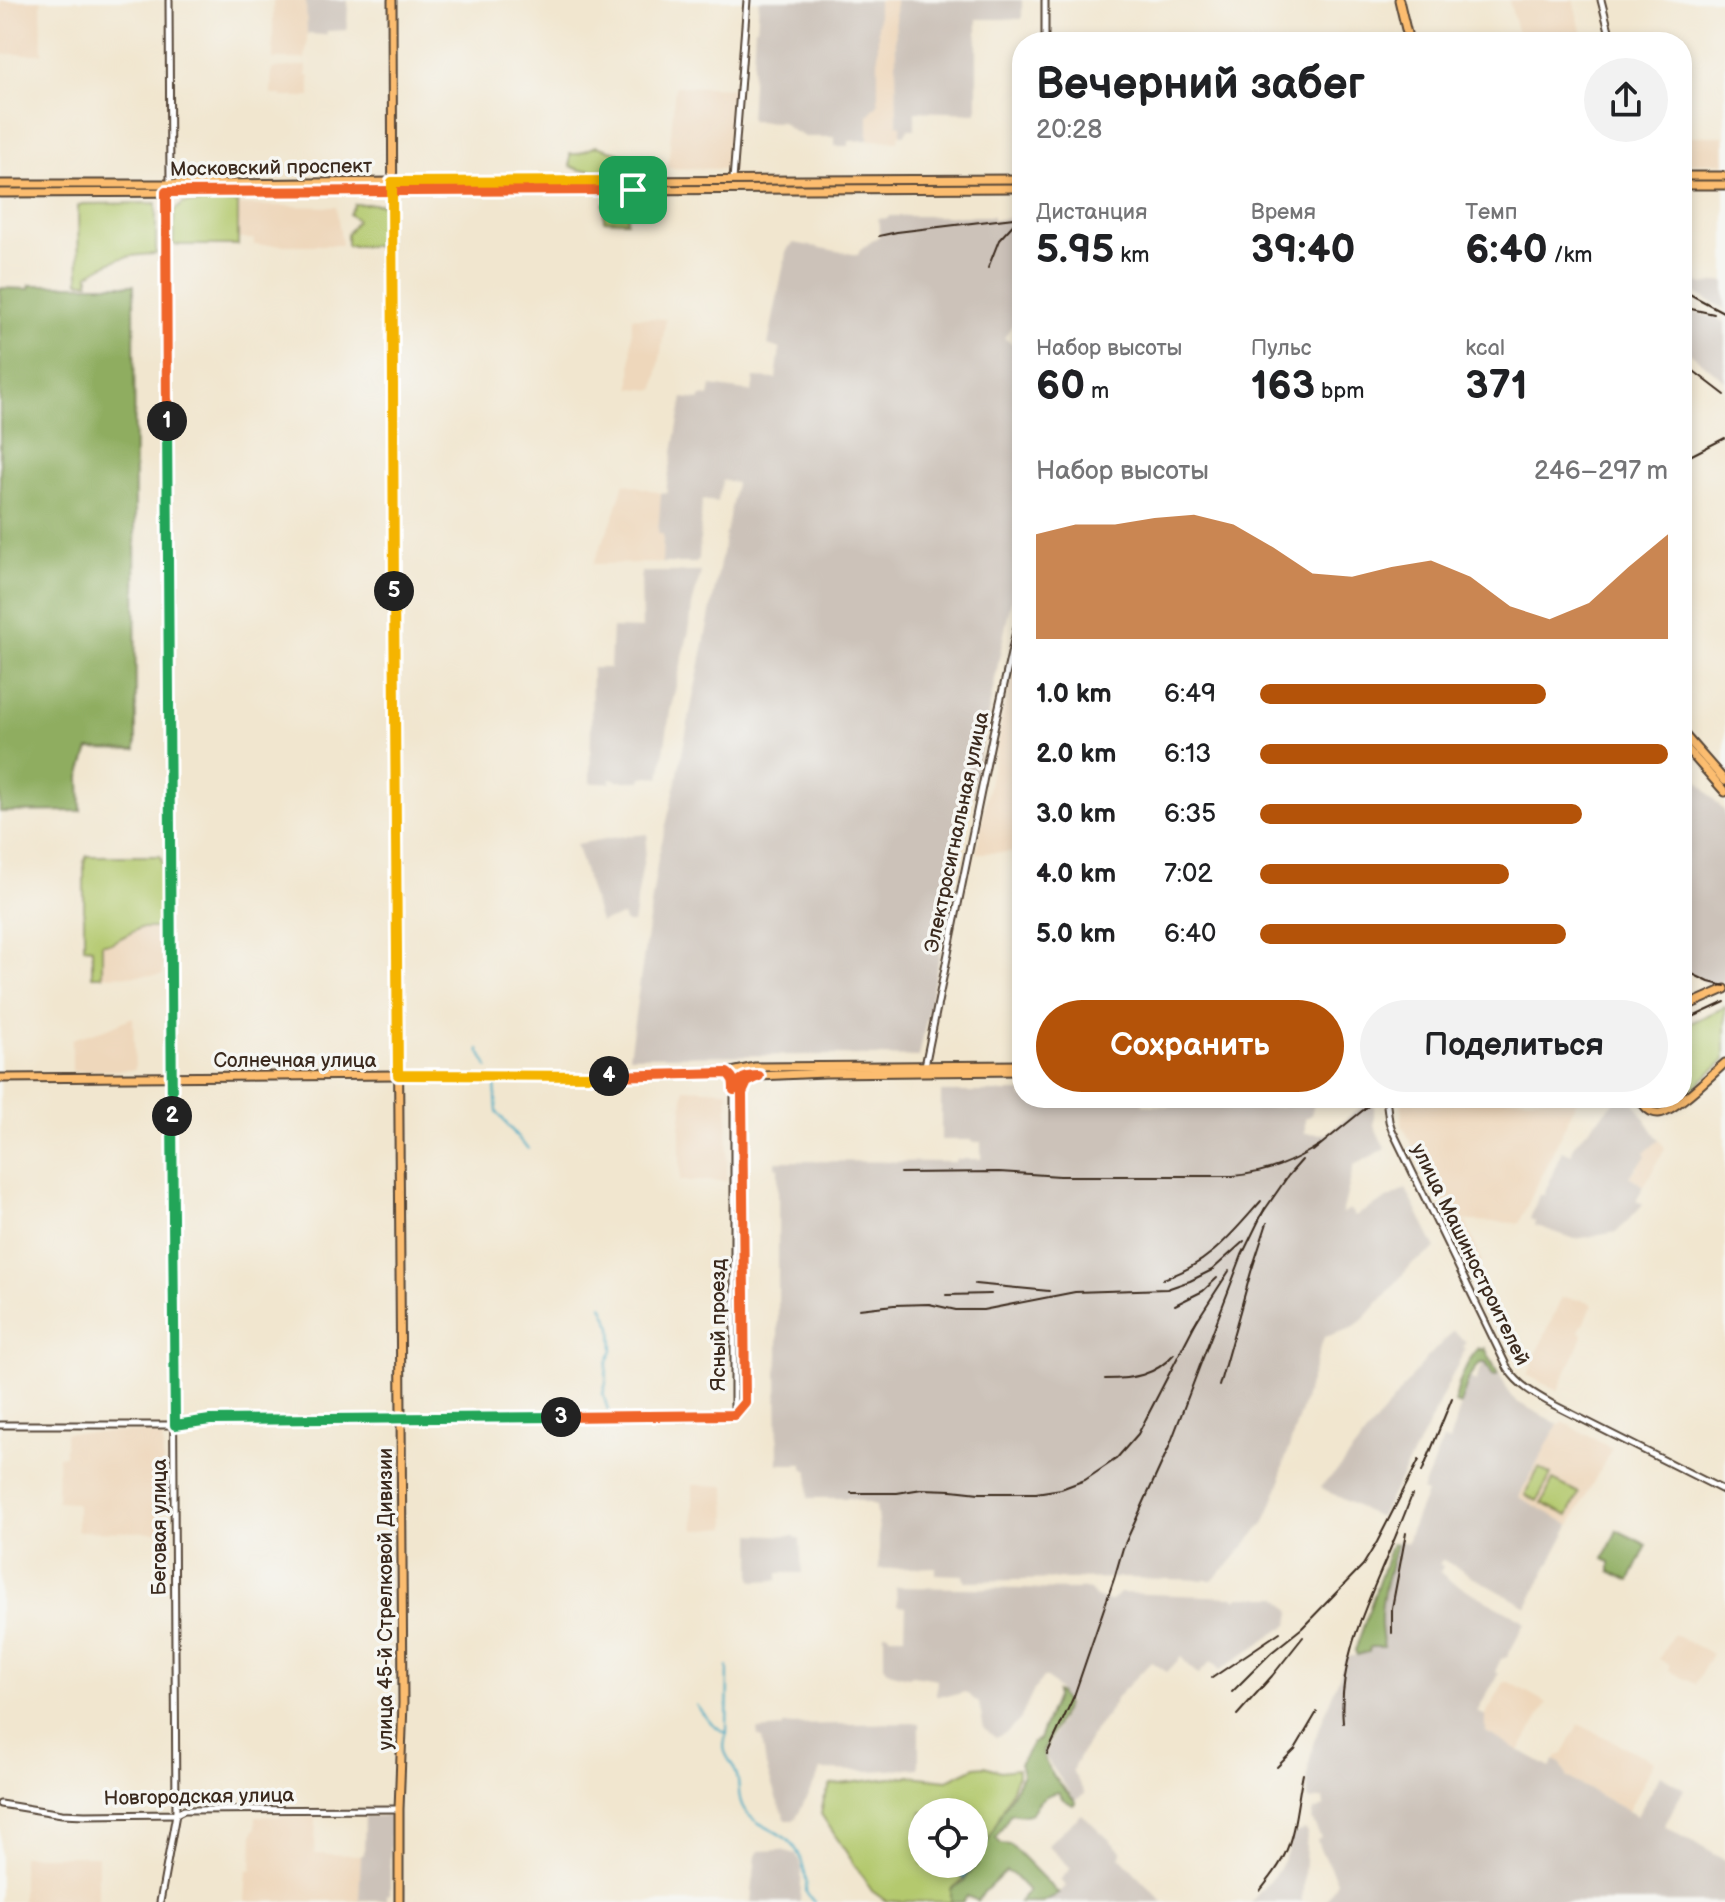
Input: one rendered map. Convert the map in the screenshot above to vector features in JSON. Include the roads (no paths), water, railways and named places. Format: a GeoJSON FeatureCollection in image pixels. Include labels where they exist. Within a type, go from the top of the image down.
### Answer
{"type":"FeatureCollection","features":[{"type":"Feature","properties":{"kind":"main road","name":"улица 45-й Стрелковой Дивизии"},"geometry":{"type":"LineString","coordinates":[[392,0],[403,1703],[399,1902]]}},
{"type":"Feature","properties":{"kind":"main road"},"geometry":{"type":"LineString","coordinates":[[1399,0],[1407,32]]}},
{"type":"Feature","properties":{"kind":"main road"},"geometry":{"type":"LineString","coordinates":[[1692,176],[1725,176]]}},
{"type":"Feature","properties":{"kind":"main road","name":"Московский проспект"},"geometry":{"type":"LineString","coordinates":[[0,193],[633,181],[1012,179]]}},
{"type":"Feature","properties":{"kind":"main road"},"geometry":{"type":"LineString","coordinates":[[633,181],[633,190]]}},
{"type":"Feature","properties":{"kind":"main road","name":"Московский проспект"},"geometry":{"type":"LineString","coordinates":[[0,184],[633,190],[1012,188]]}},
{"type":"Feature","properties":{"kind":"main road"},"geometry":{"type":"LineString","coordinates":[[1692,185],[1725,185]]}},
{"type":"Feature","properties":{"kind":"main road"},"geometry":{"type":"LineString","coordinates":[[1692,743],[1725,781]]}},
{"type":"Feature","properties":{"kind":"main road"},"geometry":{"type":"LineString","coordinates":[[1692,754],[1725,792]]}},
{"type":"Feature","properties":{"kind":"main road"},"geometry":{"type":"LineString","coordinates":[[1692,1004],[1725,989]]}},
{"type":"Feature","properties":{"kind":"main road"},"geometry":{"type":"LineString","coordinates":[[1692,1091],[1725,1063]]}},
{"type":"Feature","properties":{"kind":"main road","name":"Солнечная улица"},"geometry":{"type":"LineString","coordinates":[[759,1076],[1012,1065]]}},
{"type":"Feature","properties":{"kind":"main road","name":"Солнечная улица"},"geometry":{"type":"LineString","coordinates":[[0,1078],[623,1076],[727,1073],[755,1067],[1012,1071]]}},
{"type":"Feature","properties":{"kind":"main road"},"geometry":{"type":"LineString","coordinates":[[1646,1108],[1658,1113],[1672,1108]]}},
{"type":"Feature","properties":{"kind":"street","name":"Беговая улица"},"geometry":{"type":"LineString","coordinates":[[160,1902],[176,1814],[166,192],[170,184],[169,0]]}},
{"type":"Feature","properties":{"kind":"street"},"geometry":{"type":"LineString","coordinates":[[733,180],[747,0]]}},
{"type":"Feature","properties":{"kind":"street"},"geometry":{"type":"LineString","coordinates":[[1045,0],[1045,32]]}},
{"type":"Feature","properties":{"kind":"street"},"geometry":{"type":"LineString","coordinates":[[1601,0],[1609,32]]}},
{"type":"Feature","properties":{"kind":"street","name":"Электросигнальная улица"},"geometry":{"type":"LineString","coordinates":[[925,1069],[1012,649]]}},
{"type":"Feature","properties":{"kind":"street","name":"Ясный проезд"},"geometry":{"type":"LineString","coordinates":[[727,1073],[734,1080],[734,1415]]}},
{"type":"Feature","properties":{"kind":"street"},"geometry":{"type":"LineString","coordinates":[[734,1090],[736,1083],[744,1078],[759,1076]]}},
{"type":"Feature","properties":{"kind":"street","name":"Ясный проезд"},"geometry":{"type":"LineString","coordinates":[[734,1415],[745,1402],[742,1093],[747,1082],[759,1076]]}},
{"type":"Feature","properties":{"kind":"street","name":"улица Машиностроителей"},"geometry":{"type":"LineString","coordinates":[[1387,1108],[1392,1130],[1514,1378],[1554,1405],[1725,1491]]}},
{"type":"Feature","properties":{"kind":"street"},"geometry":{"type":"LineString","coordinates":[[734,1363],[744,1377]]}},
{"type":"Feature","properties":{"kind":"street"},"geometry":{"type":"LineString","coordinates":[[0,1425],[734,1415]]}},
{"type":"Feature","properties":{"kind":"street","name":"Новгородская улица"},"geometry":{"type":"LineString","coordinates":[[0,1804],[74,1815],[176,1814],[184,1810],[399,1809]]}},
{"type":"Feature","properties":{"kind":"waterway"},"geometry":{"type":"LineString","coordinates":[[479,1049],[488,1068]]}},
{"type":"Feature","properties":{"kind":"waterway"},"geometry":{"type":"LineString","coordinates":[[495,1084],[497,1112],[529,1149]]}},
{"type":"Feature","properties":{"kind":"waterway"},"geometry":{"type":"LineString","coordinates":[[602,1305],[612,1327],[613,1350],[607,1363],[603,1394],[608,1410]]}},
{"type":"Feature","properties":{"kind":"waterway"},"geometry":{"type":"LineString","coordinates":[[614,1420],[616,1426]]}},
{"type":"Feature","properties":{"kind":"waterway"},"geometry":{"type":"LineString","coordinates":[[728,1667],[724,1746],[734,1767],[739,1796],[754,1820],[793,1845],[803,1866],[806,1892],[814,1902]]}},
{"type":"Feature","properties":{"kind":"waterway"},"geometry":{"type":"LineString","coordinates":[[696,1705],[710,1721],[727,1733]]}},
{"type":"Feature","properties":{"kind":"railway"},"geometry":{"type":"LineString","coordinates":[[879,236],[1012,218]]}},
{"type":"Feature","properties":{"kind":"railway"},"geometry":{"type":"LineString","coordinates":[[988,268],[999,240],[1012,226]]}},
{"type":"Feature","properties":{"kind":"railway"},"geometry":{"type":"LineString","coordinates":[[1692,295],[1725,313]]}},
{"type":"Feature","properties":{"kind":"railway"},"geometry":{"type":"LineString","coordinates":[[1692,309],[1714,314]]}},
{"type":"Feature","properties":{"kind":"railway"},"geometry":{"type":"LineString","coordinates":[[1692,370],[1725,395]]}},
{"type":"Feature","properties":{"kind":"railway"},"geometry":{"type":"LineString","coordinates":[[1692,455],[1725,438]]}},
{"type":"Feature","properties":{"kind":"railway"},"geometry":{"type":"LineString","coordinates":[[1692,974],[1725,986]]}},
{"type":"Feature","properties":{"kind":"railway"},"geometry":{"type":"LineString","coordinates":[[1692,1017],[1725,1002]]}},
{"type":"Feature","properties":{"kind":"railway"},"geometry":{"type":"LineString","coordinates":[[1313,1151],[1366,1108]]}},
{"type":"Feature","properties":{"kind":"railway"},"geometry":{"type":"LineString","coordinates":[[900,1173],[1233,1176],[1279,1166],[1321,1144]]}},
{"type":"Feature","properties":{"kind":"railway"},"geometry":{"type":"LineString","coordinates":[[1259,1218],[1302,1160]]}},
{"type":"Feature","properties":{"kind":"railway"},"geometry":{"type":"LineString","coordinates":[[1163,1279],[1206,1257],[1261,1201]]}},
{"type":"Feature","properties":{"kind":"railway"},"geometry":{"type":"LineString","coordinates":[[1047,1754],[1074,1696],[1123,1548],[1169,1447],[1242,1255],[1265,1208]]}},
{"type":"Feature","properties":{"kind":"railway"},"geometry":{"type":"LineString","coordinates":[[1219,1386],[1267,1223]]}},
{"type":"Feature","properties":{"kind":"railway"},"geometry":{"type":"LineString","coordinates":[[859,1309],[929,1304],[956,1310],[983,1310],[1075,1292],[1167,1289],[1212,1270],[1244,1241]]}},
{"type":"Feature","properties":{"kind":"railway"},"geometry":{"type":"LineString","coordinates":[[1192,1328],[1229,1271]]}},
{"type":"Feature","properties":{"kind":"railway"},"geometry":{"type":"LineString","coordinates":[[1175,1305],[1203,1291],[1217,1278]]}},
{"type":"Feature","properties":{"kind":"railway"},"geometry":{"type":"LineString","coordinates":[[975,1284],[1049,1291]]}},
{"type":"Feature","properties":{"kind":"railway"},"geometry":{"type":"LineString","coordinates":[[946,1295],[991,1294]]}},
{"type":"Feature","properties":{"kind":"railway"},"geometry":{"type":"LineString","coordinates":[[851,1493],[897,1493],[922,1489],[1036,1493],[1061,1489],[1085,1480],[1116,1459],[1138,1434],[1198,1318]]}},
{"type":"Feature","properties":{"kind":"railway"},"geometry":{"type":"LineString","coordinates":[[1105,1379],[1151,1372],[1174,1354]]}},
{"type":"Feature","properties":{"kind":"railway"},"geometry":{"type":"LineString","coordinates":[[1422,1472],[1452,1398]]}},
{"type":"Feature","properties":{"kind":"railway"},"geometry":{"type":"LineString","coordinates":[[1232,1692],[1272,1652],[1302,1628],[1363,1565],[1419,1460]]}},
{"type":"Feature","properties":{"kind":"railway"},"geometry":{"type":"LineString","coordinates":[[1343,1722],[1345,1679],[1354,1638],[1412,1495]]}},
{"type":"Feature","properties":{"kind":"railway"},"geometry":{"type":"LineString","coordinates":[[1392,1633],[1392,1608],[1406,1533]]}},
{"type":"Feature","properties":{"kind":"railway"},"geometry":{"type":"LineString","coordinates":[[1212,1678],[1280,1632]]}},
{"type":"Feature","properties":{"kind":"railway"},"geometry":{"type":"LineString","coordinates":[[1237,1715],[1303,1637]]}},
{"type":"Feature","properties":{"kind":"railway"},"geometry":{"type":"LineString","coordinates":[[1277,1767],[1295,1749],[1317,1712]]}},
{"type":"Feature","properties":{"kind":"railway"},"geometry":{"type":"LineString","coordinates":[[1260,1891],[1280,1864],[1289,1845],[1303,1774]]}}]}
